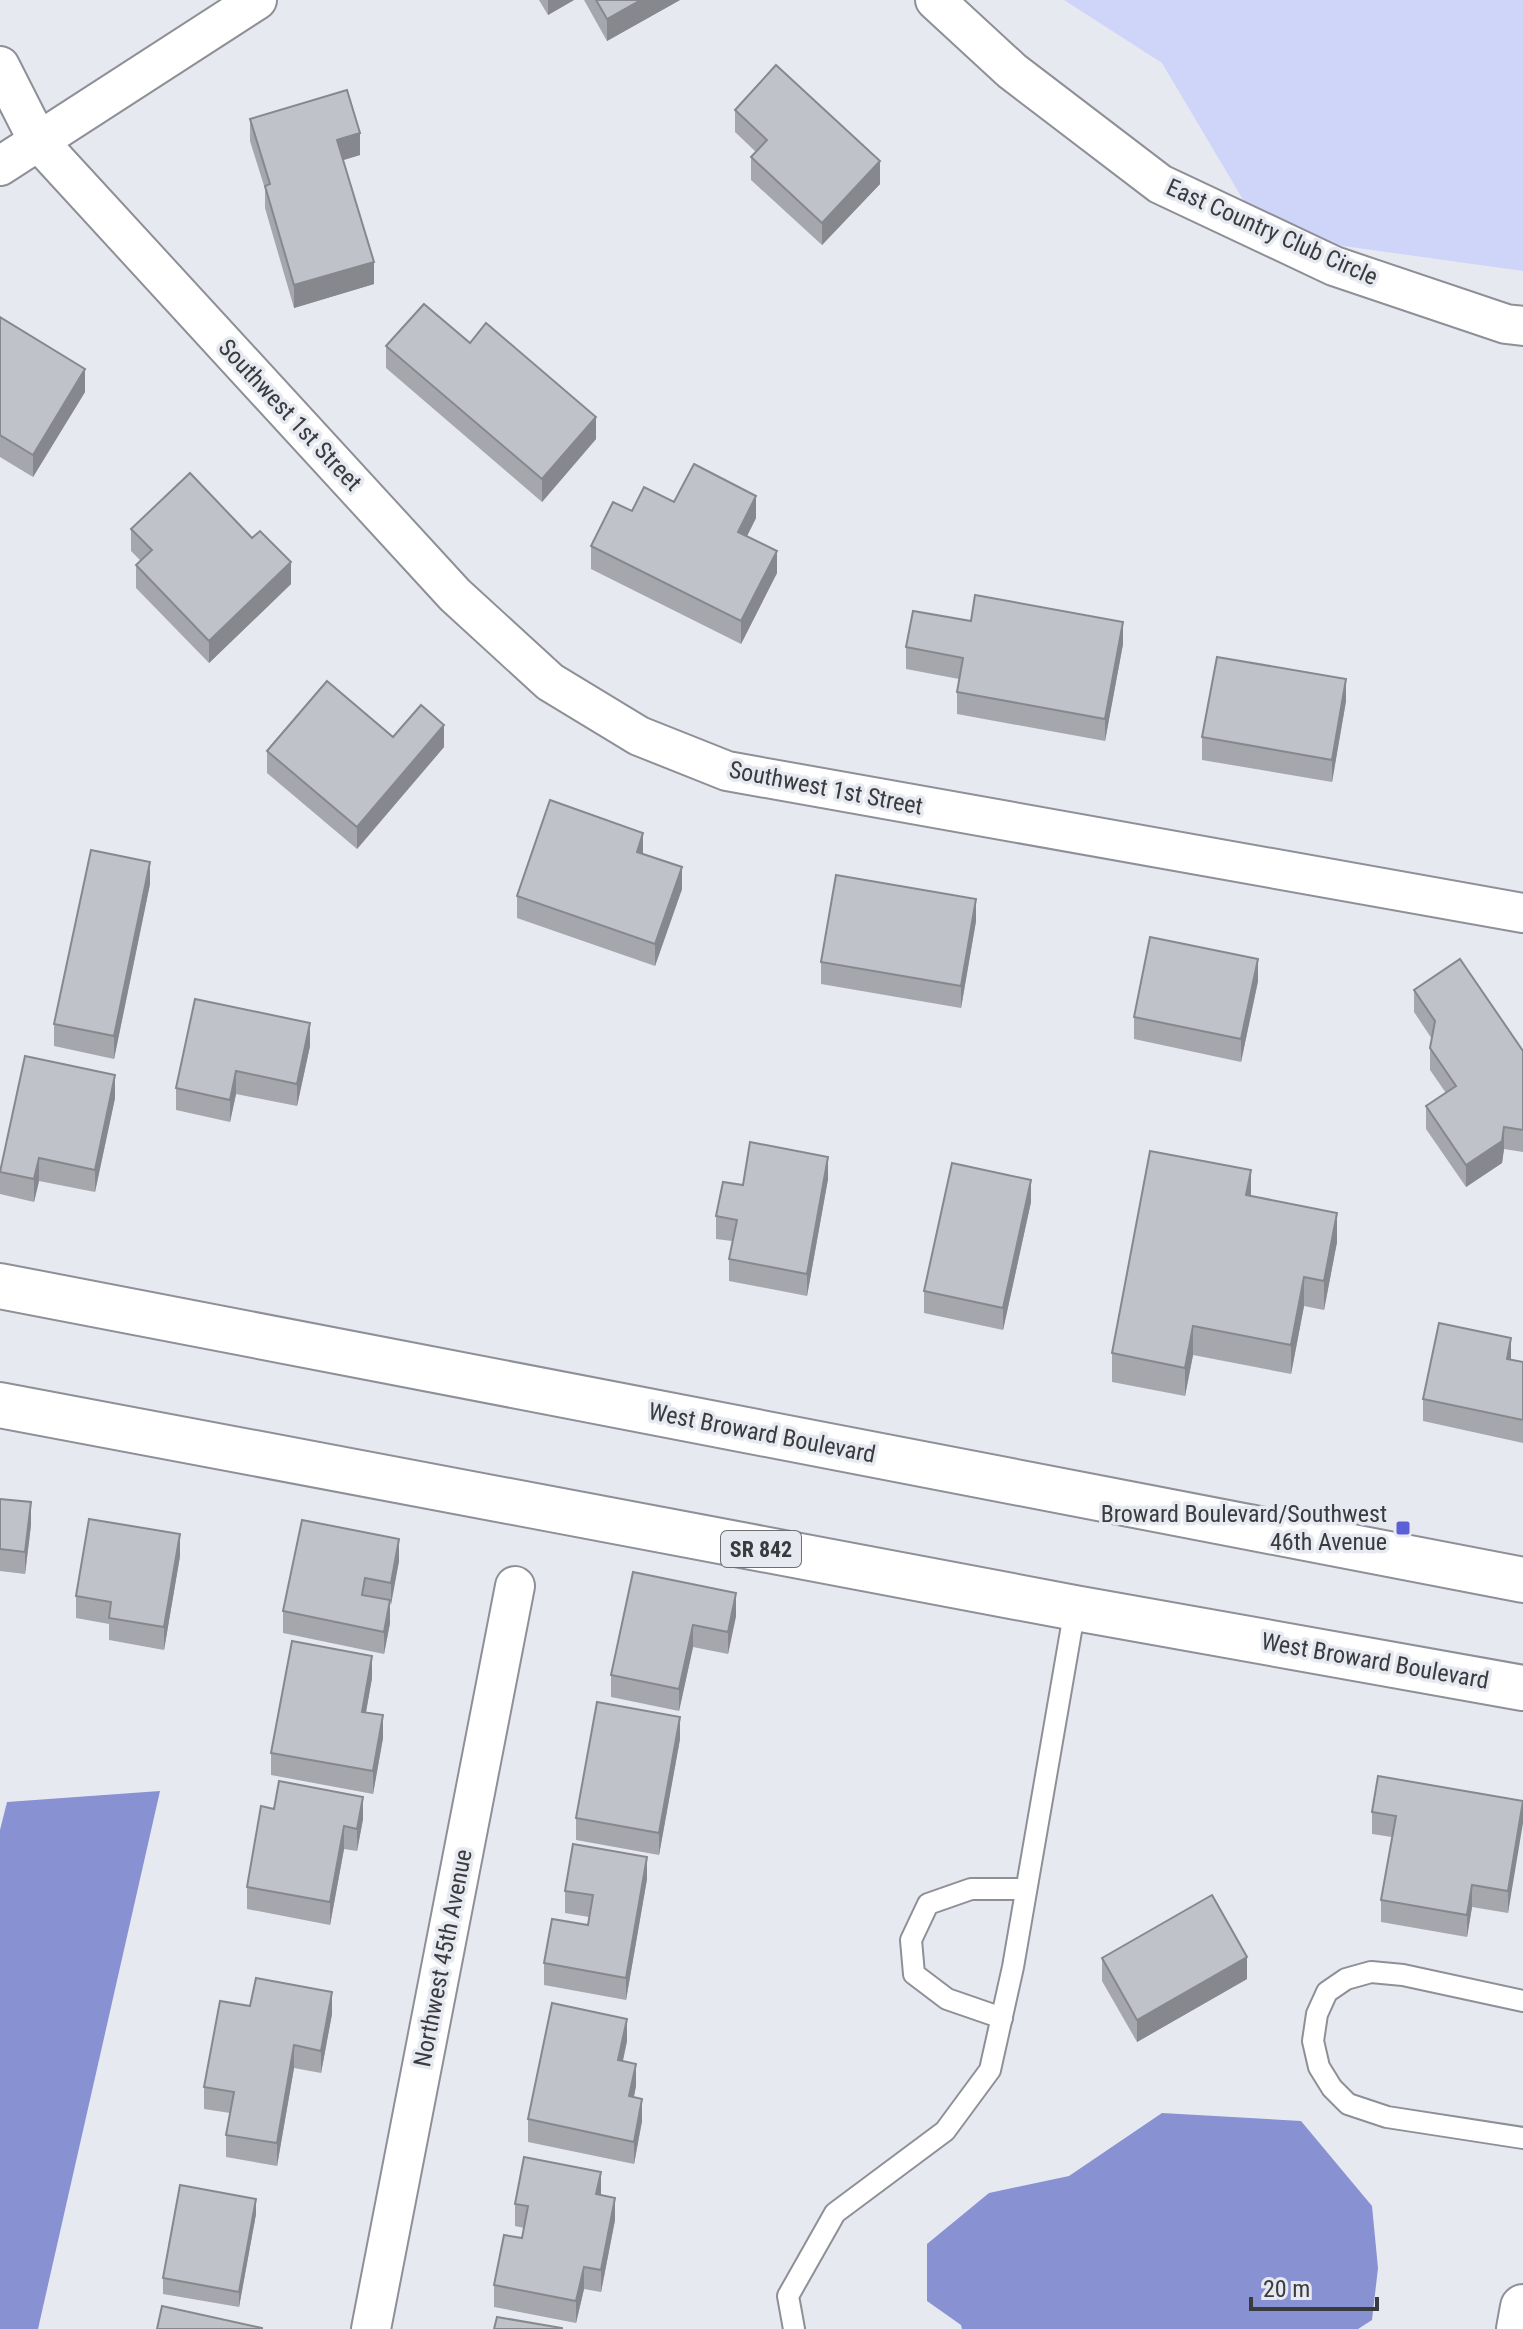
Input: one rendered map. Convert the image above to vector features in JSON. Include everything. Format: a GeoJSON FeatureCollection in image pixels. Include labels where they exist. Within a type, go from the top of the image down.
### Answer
{"type":"FeatureCollection","features":[{"type":"Feature","properties":{"kind":"main road","name":"West Broward Boulevard"},"geometry":{"type":"LineString","coordinates":[[0,1286],[1523,1580]]}},
{"type":"Feature","properties":{"kind":"main road","name":"West Broward Boulevard"},"geometry":{"type":"LineString","coordinates":[[0,1405],[1075,1608],[1523,1688]]}},
{"type":"Feature","properties":{"kind":"main road"},"geometry":{"type":"LineString","coordinates":[[1519,2329],[1523,2307]]}},
{"type":"Feature","properties":{"kind":"street"},"geometry":{"type":"LineString","coordinates":[[0,166],[257,0]]}},
{"type":"Feature","properties":{"kind":"street","name":"East Country Club Circle"},"geometry":{"type":"LineString","coordinates":[[935,0],[1012,71],[1160,184],[1334,266],[1506,324],[1523,326]]}},
{"type":"Feature","properties":{"kind":"street","name":"Southwest 1st Street"},"geometry":{"type":"LineString","coordinates":[[0,66],[38,141],[455,595],[550,682],[639,736],[727,771],[1523,913]]}},
{"type":"Feature","properties":{"kind":"street","name":"Northwest 45th Avenue"},"geometry":{"type":"LineString","coordinates":[[371,2329],[515,1586]]}},
{"type":"Feature","properties":{"kind":"lane"},"geometry":{"type":"LineString","coordinates":[[794,2329],[788,2296],[835,2213],[945,2131],[990,2070],[1026,1889],[1075,1608]]}},
{"type":"Feature","properties":{"kind":"lane"},"geometry":{"type":"LineString","coordinates":[[1002,2018],[947,1999],[914,1974],[911,1940],[928,1904],[971,1889],[1026,1889]]}},
{"type":"Feature","properties":{"kind":"lane"},"geometry":{"type":"LineString","coordinates":[[1523,2001],[1403,1975],[1371,1972],[1346,1979],[1327,1992],[1317,2014],[1313,2041],[1319,2067],[1332,2088],[1348,2104],[1387,2117],[1523,2138]]}},
{"type":"Feature","properties":{"kind":"shaded area"},"geometry":{"type":"Polygon","coordinates":[[[1064,0],[1523,0],[1523,271],[1264,235],[1162,63],[1064,0]]]}},
{"type":"Feature","properties":{"kind":"water"},"geometry":{"type":"Polygon","coordinates":[[[160,1791],[38,2329],[0,2329],[0,1830],[7,1802],[160,1791]]]}},
{"type":"Feature","properties":{"kind":"water"},"geometry":{"type":"Polygon","coordinates":[[[1162,2113],[1301,2121],[1372,2206],[1378,2268],[1372,2320],[1358,2329],[962,2329],[961,2325],[927,2301],[927,2244],[989,2193],[1069,2176],[1162,2113]]]}},
{"type":"Feature","properties":{"kind":"building"},"geometry":{"type":"Polygon","coordinates":[[[596,0],[641,0],[607,19],[596,0]]]}},
{"type":"Feature","properties":{"kind":"building"},"geometry":{"type":"Polygon","coordinates":[[[776,65],[880,161],[822,223],[751,157],[767,140],[735,110],[776,65]]]}},
{"type":"Feature","properties":{"kind":"building"},"geometry":{"type":"Polygon","coordinates":[[[347,90],[360,133],[337,140],[374,262],[294,285],[265,186],[270,184],[250,119],[347,90]]]}},
{"type":"Feature","properties":{"kind":"building"},"geometry":{"type":"Polygon","coordinates":[[[424,304],[470,343],[486,323],[596,417],[542,479],[386,346],[424,304]]]}},
{"type":"Feature","properties":{"kind":"building"},"geometry":{"type":"Polygon","coordinates":[[[0,317],[85,369],[33,455],[0,435],[0,317]]]}},
{"type":"Feature","properties":{"kind":"building"},"geometry":{"type":"Polygon","coordinates":[[[694,464],[756,496],[738,532],[777,551],[741,621],[591,546],[613,502],[632,511],[644,487],[674,502],[694,464]]]}},
{"type":"Feature","properties":{"kind":"building"},"geometry":{"type":"Polygon","coordinates":[[[190,473],[252,538],[260,531],[291,562],[209,641],[136,565],[152,550],[131,529],[190,473]]]}},
{"type":"Feature","properties":{"kind":"building"},"geometry":{"type":"Polygon","coordinates":[[[975,595],[1123,622],[1105,719],[957,692],[963,658],[906,647],[913,611],[971,621],[975,595]]]}},
{"type":"Feature","properties":{"kind":"building"},"geometry":{"type":"Polygon","coordinates":[[[1217,657],[1346,679],[1332,760],[1202,737],[1217,657]]]}},
{"type":"Feature","properties":{"kind":"building"},"geometry":{"type":"Polygon","coordinates":[[[327,681],[393,737],[421,705],[444,725],[357,827],[267,751],[327,681]]]}},
{"type":"Feature","properties":{"kind":"building"},"geometry":{"type":"Polygon","coordinates":[[[550,800],[643,833],[637,852],[682,867],[655,944],[517,896],[550,800]]]}},
{"type":"Feature","properties":{"kind":"building"},"geometry":{"type":"Polygon","coordinates":[[[91,850],[150,862],[114,1036],[54,1024],[91,850]]]}},
{"type":"Feature","properties":{"kind":"building"},"geometry":{"type":"Polygon","coordinates":[[[836,875],[976,899],[961,986],[821,962],[836,875]]]}},
{"type":"Feature","properties":{"kind":"building"},"geometry":{"type":"Polygon","coordinates":[[[1150,937],[1258,959],[1241,1039],[1134,1017],[1150,937]]]}},
{"type":"Feature","properties":{"kind":"building"},"geometry":{"type":"Polygon","coordinates":[[[1460,959],[1523,1051],[1523,1130],[1504,1127],[1502,1141],[1466,1165],[1426,1106],[1456,1086],[1430,1048],[1435,1021],[1414,990],[1460,959]]]}},
{"type":"Feature","properties":{"kind":"building"},"geometry":{"type":"Polygon","coordinates":[[[195,999],[310,1023],[297,1084],[236,1071],[230,1100],[176,1088],[195,999]]]}},
{"type":"Feature","properties":{"kind":"building"},"geometry":{"type":"Polygon","coordinates":[[[25,1056],[115,1075],[95,1170],[39,1158],[34,1179],[0,1172],[25,1056]]]}},
{"type":"Feature","properties":{"kind":"building"},"geometry":{"type":"Polygon","coordinates":[[[750,1142],[828,1157],[807,1274],[729,1259],[737,1220],[716,1216],[723,1182],[743,1185],[750,1142]]]}},
{"type":"Feature","properties":{"kind":"building"},"geometry":{"type":"Polygon","coordinates":[[[1150,1151],[1251,1170],[1246,1195],[1337,1213],[1324,1281],[1304,1277],[1291,1345],[1193,1326],[1185,1368],[1112,1353],[1150,1151]]]}},
{"type":"Feature","properties":{"kind":"building"},"geometry":{"type":"Polygon","coordinates":[[[952,1163],[1031,1180],[1003,1308],[924,1291],[952,1163]]]}},
{"type":"Feature","properties":{"kind":"building"},"geometry":{"type":"Polygon","coordinates":[[[1439,1323],[1511,1338],[1507,1359],[1523,1362],[1523,1420],[1423,1399],[1439,1323]]]}},
{"type":"Feature","properties":{"kind":"building"},"geometry":{"type":"Polygon","coordinates":[[[0,1499],[31,1502],[25,1552],[0,1549],[0,1499]]]}},
{"type":"Feature","properties":{"kind":"building"},"geometry":{"type":"Polygon","coordinates":[[[89,1519],[180,1534],[164,1627],[109,1618],[111,1602],[76,1596],[89,1519]]]}},
{"type":"Feature","properties":{"kind":"building"},"geometry":{"type":"Polygon","coordinates":[[[302,1520],[399,1539],[391,1583],[365,1578],[362,1595],[390,1600],[384,1632],[283,1611],[302,1520]]]}},
{"type":"Feature","properties":{"kind":"building"},"geometry":{"type":"Polygon","coordinates":[[[633,1572],[736,1593],[728,1632],[693,1625],[679,1689],[611,1675],[633,1572]]]}},
{"type":"Feature","properties":{"kind":"building"},"geometry":{"type":"Polygon","coordinates":[[[292,1641],[372,1656],[362,1712],[383,1715],[373,1771],[271,1753],[292,1641]]]}},
{"type":"Feature","properties":{"kind":"building"},"geometry":{"type":"Polygon","coordinates":[[[597,1702],[680,1717],[659,1833],[576,1818],[597,1702]]]}},
{"type":"Feature","properties":{"kind":"building"},"geometry":{"type":"Polygon","coordinates":[[[1378,1776],[1523,1801],[1508,1891],[1472,1885],[1467,1915],[1381,1900],[1396,1816],[1372,1812],[1378,1776]]]}},
{"type":"Feature","properties":{"kind":"building"},"geometry":{"type":"Polygon","coordinates":[[[279,1781],[363,1797],[357,1829],[344,1826],[330,1902],[247,1887],[261,1806],[274,1809],[279,1781]]]}},
{"type":"Feature","properties":{"kind":"building"},"geometry":{"type":"Polygon","coordinates":[[[573,1844],[647,1857],[626,1978],[544,1963],[552,1919],[588,1925],[593,1895],[565,1891],[573,1844]]]}},
{"type":"Feature","properties":{"kind":"building"},"geometry":{"type":"Polygon","coordinates":[[[1212,1895],[1247,1957],[1137,2020],[1102,1958],[1212,1895]]]}},
{"type":"Feature","properties":{"kind":"building"},"geometry":{"type":"Polygon","coordinates":[[[256,1978],[332,1992],[321,2051],[294,2045],[277,2143],[226,2135],[234,2092],[204,2087],[220,2001],[250,2006],[256,1978]]]}},
{"type":"Feature","properties":{"kind":"building"},"geometry":{"type":"Polygon","coordinates":[[[552,2003],[627,2019],[618,2060],[636,2064],[629,2096],[642,2099],[634,2142],[528,2119],[552,2003]]]}},
{"type":"Feature","properties":{"kind":"building"},"geometry":{"type":"Polygon","coordinates":[[[524,2157],[601,2172],[596,2194],[615,2198],[601,2270],[584,2267],[576,2301],[494,2285],[504,2235],[522,2238],[528,2206],[515,2204],[524,2157]]]}},
{"type":"Feature","properties":{"kind":"building"},"geometry":{"type":"Polygon","coordinates":[[[180,2185],[256,2199],[239,2292],[163,2278],[180,2185]]]}},
{"type":"Feature","properties":{"kind":"building"},"geometry":{"type":"Polygon","coordinates":[[[162,2306],[262,2328],[262,2329],[157,2329],[162,2306]]]}},
{"type":"Feature","properties":{"kind":"building"},"geometry":{"type":"Polygon","coordinates":[[[497,2317],[562,2328],[562,2329],[494,2329],[497,2317]]]}},
{"type":"Feature","properties":{"kind":"place","name":"Broward Boulevard/Southwest 46th Avenue"},"geometry":{"type":"Point","coordinates":[1403,1528]}}]}
